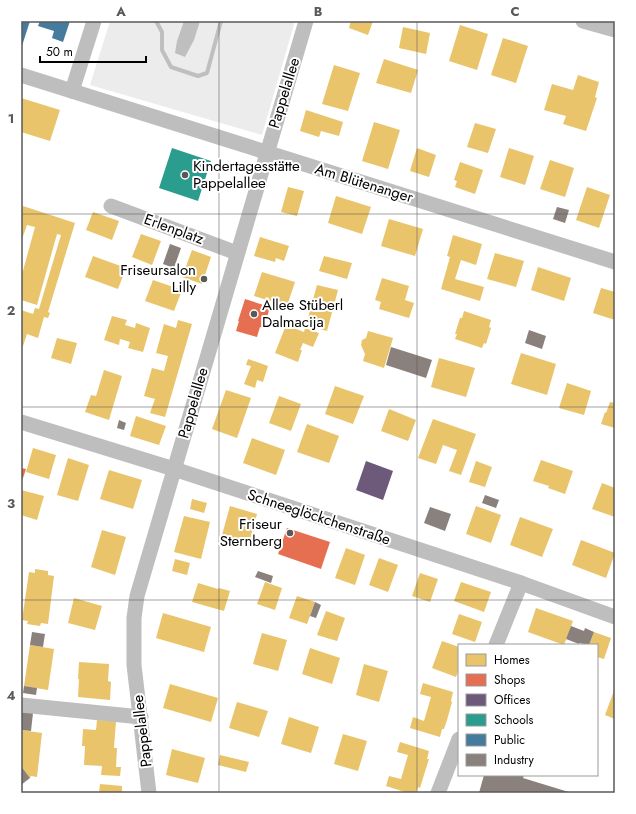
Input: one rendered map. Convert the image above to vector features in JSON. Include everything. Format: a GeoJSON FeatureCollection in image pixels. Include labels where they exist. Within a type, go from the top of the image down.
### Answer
{"type":"FeatureCollection","features":[{"type":"Feature","properties":{"kind":"street"},"geometry":{"type":"LineString","coordinates":[[72,91],[94,21]]}},
{"type":"Feature","properties":{"kind":"street","name":"Pappelallee"},"geometry":{"type":"LineString","coordinates":[[149,793],[134,665],[134,618],[136,596],[306,21]]}},
{"type":"Feature","properties":{"kind":"street"},"geometry":{"type":"LineString","coordinates":[[583,21],[615,30]]}},
{"type":"Feature","properties":{"kind":"street","name":"Am Blütenanger"},"geometry":{"type":"LineString","coordinates":[[21,75],[615,262]]}},
{"type":"Feature","properties":{"kind":"street","name":"Erlenplatz"},"geometry":{"type":"LineString","coordinates":[[111,206],[237,253]]}},
{"type":"Feature","properties":{"kind":"street","name":"Schneeglöckchenstraße"},"geometry":{"type":"LineString","coordinates":[[21,422],[174,469],[521,582],[615,617]]}},
{"type":"Feature","properties":{"kind":"street"},"geometry":{"type":"LineString","coordinates":[[496,644],[521,582]]}},
{"type":"Feature","properties":{"kind":"street"},"geometry":{"type":"LineString","coordinates":[[21,705],[141,716]]}},
{"type":"Feature","properties":{"kind":"street"},"geometry":{"type":"LineString","coordinates":[[438,793],[458,742]]}},
{"type":"Feature","properties":{"kind":"shaded area"},"geometry":{"type":"Polygon","coordinates":[[[110,21],[295,21],[262,135],[90,85],[110,21]]]}},
{"type":"Feature","properties":{"kind":"shaded area"},"geometry":{"type":"Polygon","coordinates":[[[184,21],[200,21],[194,40],[185,57],[175,53],[177,41],[184,21]]]}},
{"type":"Feature","properties":{"kind":"building: Homes"},"geometry":{"type":"Polygon","coordinates":[[[351,21],[373,21],[368,35],[349,28],[351,21]]]}},
{"type":"Feature","properties":{"kind":"building: Homes"},"geometry":{"type":"Polygon","coordinates":[[[460,25],[488,34],[477,70],[449,61],[460,25]]]}},
{"type":"Feature","properties":{"kind":"building: Homes"},"geometry":{"type":"Polygon","coordinates":[[[403,27],[430,33],[426,54],[399,48],[403,27]]]}},
{"type":"Feature","properties":{"kind":"building: Homes"},"geometry":{"type":"Polygon","coordinates":[[[503,38],[528,46],[516,83],[491,75],[503,38]]]}},
{"type":"Feature","properties":{"kind":"building: Homes"},"geometry":{"type":"Polygon","coordinates":[[[384,59],[418,70],[411,93],[376,83],[384,59]]]}},
{"type":"Feature","properties":{"kind":"building: Homes"},"geometry":{"type":"Polygon","coordinates":[[[334,65],[360,73],[348,111],[322,104],[334,65]]]}},
{"type":"Feature","properties":{"kind":"building: Homes"},"geometry":{"type":"Polygon","coordinates":[[[578,75],[599,82],[595,97],[597,98],[586,131],[563,124],[566,116],[544,110],[552,84],[573,90],[578,75]]]}},
{"type":"Feature","properties":{"kind":"building: Homes"},"geometry":{"type":"Polygon","coordinates":[[[21,98],[60,110],[50,141],[21,132],[21,98]]]}},
{"type":"Feature","properties":{"kind":"building: Homes"},"geometry":{"type":"Polygon","coordinates":[[[306,110],[343,122],[339,136],[321,131],[319,137],[300,131],[306,110]]]}},
{"type":"Feature","properties":{"kind":"building: Homes"},"geometry":{"type":"Polygon","coordinates":[[[374,122],[400,130],[388,169],[362,161],[374,122]]]}},
{"type":"Feature","properties":{"kind":"building: Homes"},"geometry":{"type":"Polygon","coordinates":[[[475,123],[496,129],[488,153],[467,147],[475,123]]]}},
{"type":"Feature","properties":{"kind":"building: Homes"},"geometry":{"type":"Polygon","coordinates":[[[417,148],[436,155],[429,177],[410,171],[417,148]]]}},
{"type":"Feature","properties":{"kind":"building: Homes"},"geometry":{"type":"Polygon","coordinates":[[[509,148],[534,156],[525,185],[500,177],[509,148]]]}},
{"type":"Feature","properties":{"kind":"building: Homes"},"geometry":{"type":"Polygon","coordinates":[[[550,160],[574,168],[565,197],[540,189],[550,160]]]}},
{"type":"Feature","properties":{"kind":"building: Homes"},"geometry":{"type":"Polygon","coordinates":[[[460,162],[483,170],[475,194],[455,187],[457,181],[454,180],[460,162]]]}},
{"type":"Feature","properties":{"kind":"building: Homes"},"geometry":{"type":"Polygon","coordinates":[[[288,187],[304,191],[297,216],[281,212],[288,187]]]}},
{"type":"Feature","properties":{"kind":"building: Homes"},"geometry":{"type":"Polygon","coordinates":[[[587,187],[610,195],[599,228],[576,220],[587,187]]]}},
{"type":"Feature","properties":{"kind":"building: Homes"},"geometry":{"type":"Polygon","coordinates":[[[336,196],[371,207],[362,234],[328,223],[336,196]]]}},
{"type":"Feature","properties":{"kind":"building: Homes"},"geometry":{"type":"Polygon","coordinates":[[[23,206],[75,223],[48,312],[50,313],[48,318],[44,317],[38,338],[27,334],[21,352],[21,310],[33,314],[35,308],[39,309],[61,235],[57,234],[37,305],[21,300],[21,278],[35,227],[27,225],[21,242],[21,212],[23,206]]]}},
{"type":"Feature","properties":{"kind":"building: Homes"},"geometry":{"type":"Polygon","coordinates":[[[93,212],[119,221],[112,240],[86,230],[93,212]]]}},
{"type":"Feature","properties":{"kind":"building: Homes"},"geometry":{"type":"Polygon","coordinates":[[[389,219],[423,229],[415,256],[381,246],[389,219]]]}},
{"type":"Feature","properties":{"kind":"building: Homes"},"geometry":{"type":"Polygon","coordinates":[[[141,234],[161,241],[152,265],[132,257],[141,234]]]}},
{"type":"Feature","properties":{"kind":"building: Homes"},"geometry":{"type":"Polygon","coordinates":[[[453,235],[482,244],[476,265],[461,260],[455,279],[484,287],[480,301],[441,289],[450,257],[447,256],[453,235]]]}},
{"type":"Feature","properties":{"kind":"building: Homes"},"geometry":{"type":"Polygon","coordinates":[[[260,237],[289,246],[284,261],[276,258],[275,262],[254,256],[260,237]]]}},
{"type":"Feature","properties":{"kind":"building: Homes"},"geometry":{"type":"Polygon","coordinates":[[[192,250],[211,257],[202,284],[182,277],[192,250]]]}},
{"type":"Feature","properties":{"kind":"building: Homes"},"geometry":{"type":"Polygon","coordinates":[[[495,253],[524,261],[516,287],[487,279],[495,253]]]}},
{"type":"Feature","properties":{"kind":"building: Homes"},"geometry":{"type":"Polygon","coordinates":[[[93,256],[126,268],[118,289],[85,277],[93,256]]]}},
{"type":"Feature","properties":{"kind":"building: Homes"},"geometry":{"type":"Polygon","coordinates":[[[324,256],[352,263],[347,279],[319,271],[324,256]]]}},
{"type":"Feature","properties":{"kind":"building: Homes"},"geometry":{"type":"Polygon","coordinates":[[[538,267],[571,278],[564,301],[531,290],[538,267]]]}},
{"type":"Feature","properties":{"kind":"building: Homes"},"geometry":{"type":"Polygon","coordinates":[[[262,272],[295,282],[287,306],[254,296],[262,272]]]}},
{"type":"Feature","properties":{"kind":"building: Homes"},"geometry":{"type":"Polygon","coordinates":[[[382,278],[409,286],[405,300],[414,303],[409,318],[379,309],[381,302],[375,300],[382,278]]]}},
{"type":"Feature","properties":{"kind":"building: Homes"},"geometry":{"type":"Polygon","coordinates":[[[153,280],[182,290],[174,311],[145,301],[153,280]]]}},
{"type":"Feature","properties":{"kind":"building: Homes"},"geometry":{"type":"Polygon","coordinates":[[[317,285],[338,290],[327,331],[306,325],[317,285]]]}},
{"type":"Feature","properties":{"kind":"building: Homes"},"geometry":{"type":"Polygon","coordinates":[[[601,288],[615,292],[615,320],[593,313],[601,288]]]}},
{"type":"Feature","properties":{"kind":"building: Homes"},"geometry":{"type":"Polygon","coordinates":[[[464,311],[491,320],[489,327],[491,328],[486,344],[484,343],[482,348],[455,339],[460,318],[462,318],[464,311]]]}},
{"type":"Feature","properties":{"kind":"building: Homes"},"geometry":{"type":"Polygon","coordinates":[[[112,316],[127,320],[125,325],[135,328],[136,323],[150,328],[143,352],[128,348],[130,342],[120,339],[119,345],[104,340],[112,316]]]}},
{"type":"Feature","properties":{"kind":"building: Homes"},"geometry":{"type":"Polygon","coordinates":[[[178,320],[192,324],[165,417],[150,413],[155,399],[144,396],[152,368],[164,371],[168,356],[156,353],[164,324],[176,328],[178,320]]]}},
{"type":"Feature","properties":{"kind":"building: Homes"},"geometry":{"type":"Polygon","coordinates":[[[286,325],[304,332],[305,328],[319,333],[313,347],[303,343],[298,362],[275,353],[286,325]]]}},
{"type":"Feature","properties":{"kind":"building: Homes"},"geometry":{"type":"Polygon","coordinates":[[[368,331],[393,338],[384,368],[363,361],[365,354],[361,345],[362,340],[366,338],[368,331]]]}},
{"type":"Feature","properties":{"kind":"building: Homes"},"geometry":{"type":"Polygon","coordinates":[[[57,338],[77,343],[71,364],[51,358],[57,338]]]}},
{"type":"Feature","properties":{"kind":"building: Homes"},"geometry":{"type":"Polygon","coordinates":[[[521,353],[556,364],[547,395],[511,384],[521,353]]]}},
{"type":"Feature","properties":{"kind":"building: Homes"},"geometry":{"type":"Polygon","coordinates":[[[439,358],[475,368],[466,397],[431,387],[439,358]]]}},
{"type":"Feature","properties":{"kind":"building: Homes"},"geometry":{"type":"Polygon","coordinates":[[[248,359],[268,366],[263,382],[257,380],[255,388],[244,384],[251,366],[246,365],[248,359]]]}},
{"type":"Feature","properties":{"kind":"building: Homes"},"geometry":{"type":"Polygon","coordinates":[[[104,370],[122,376],[109,420],[85,412],[91,395],[96,396],[104,370]]]}},
{"type":"Feature","properties":{"kind":"building: Homes"},"geometry":{"type":"Polygon","coordinates":[[[567,383],[591,391],[584,415],[559,408],[567,383]]]}},
{"type":"Feature","properties":{"kind":"building: Homes"},"geometry":{"type":"Polygon","coordinates":[[[335,386],[364,396],[353,424],[325,414],[335,386]]]}},
{"type":"Feature","properties":{"kind":"building: Homes"},"geometry":{"type":"Polygon","coordinates":[[[226,390],[251,398],[237,438],[212,429],[226,390]]]}},
{"type":"Feature","properties":{"kind":"building: Homes"},"geometry":{"type":"Polygon","coordinates":[[[279,396],[301,404],[291,431],[269,423],[279,396]]]}},
{"type":"Feature","properties":{"kind":"building: Homes"},"geometry":{"type":"Polygon","coordinates":[[[610,402],[615,403],[615,428],[601,424],[610,402]]]}},
{"type":"Feature","properties":{"kind":"building: Homes"},"geometry":{"type":"Polygon","coordinates":[[[389,409],[416,420],[408,441],[381,431],[389,409]]]}},
{"type":"Feature","properties":{"kind":"building: Homes"},"geometry":{"type":"Polygon","coordinates":[[[136,416],[166,426],[159,445],[130,436],[136,416]]]}},
{"type":"Feature","properties":{"kind":"building: Homes"},"geometry":{"type":"Polygon","coordinates":[[[433,419],[476,434],[461,475],[449,471],[457,450],[443,445],[436,464],[418,458],[433,419]]]}},
{"type":"Feature","properties":{"kind":"building: Homes"},"geometry":{"type":"Polygon","coordinates":[[[307,424],[339,436],[329,463],[297,452],[307,424]]]}},
{"type":"Feature","properties":{"kind":"building: Homes"},"geometry":{"type":"Polygon","coordinates":[[[252,438],[285,450],[276,475],[243,463],[252,438]]]}},
{"type":"Feature","properties":{"kind":"building: Homes"},"geometry":{"type":"Polygon","coordinates":[[[33,448],[56,455],[49,479],[26,472],[33,448]]]}},
{"type":"Feature","properties":{"kind":"building: Homes"},"geometry":{"type":"Polygon","coordinates":[[[68,458],[89,465],[78,501],[57,495],[68,458]]]}},
{"type":"Feature","properties":{"kind":"building: Homes"},"geometry":{"type":"Polygon","coordinates":[[[541,460],[573,471],[565,494],[548,488],[549,486],[533,481],[541,460]]]}},
{"type":"Feature","properties":{"kind":"building: Homes"},"geometry":{"type":"Polygon","coordinates":[[[476,461],[492,467],[485,487],[469,482],[476,461]]]}},
{"type":"Feature","properties":{"kind":"building: Homes"},"geometry":{"type":"Polygon","coordinates":[[[109,470],[142,480],[133,509],[100,499],[109,470]]]}},
{"type":"Feature","properties":{"kind":"building: Homes"},"geometry":{"type":"Polygon","coordinates":[[[602,483],[615,488],[615,517],[592,509],[602,483]]]}},
{"type":"Feature","properties":{"kind":"building: Homes"},"geometry":{"type":"Polygon","coordinates":[[[21,490],[44,496],[37,520],[21,515],[21,490]]]}},
{"type":"Feature","properties":{"kind":"building: Homes"},"geometry":{"type":"Polygon","coordinates":[[[192,499],[207,503],[204,513],[190,509],[192,499]]]}},
{"type":"Feature","properties":{"kind":"building: Homes"},"geometry":{"type":"Polygon","coordinates":[[[230,506],[257,514],[249,543],[222,535],[230,506]]]}},
{"type":"Feature","properties":{"kind":"building: Homes"},"geometry":{"type":"Polygon","coordinates":[[[476,506],[501,515],[491,543],[466,534],[476,506]]]}},
{"type":"Feature","properties":{"kind":"building: Homes"},"geometry":{"type":"Polygon","coordinates":[[[184,516],[210,522],[201,559],[174,552],[184,516]]]}},
{"type":"Feature","properties":{"kind":"building: Homes"},"geometry":{"type":"Polygon","coordinates":[[[520,517],[553,529],[542,557],[510,545],[520,517]]]}},
{"type":"Feature","properties":{"kind":"building: Homes"},"geometry":{"type":"Polygon","coordinates":[[[102,530],[126,537],[115,575],[91,567],[102,530]]]}},
{"type":"Feature","properties":{"kind":"building: Homes"},"geometry":{"type":"Polygon","coordinates":[[[581,540],[615,553],[606,578],[572,565],[581,540]]]}},
{"type":"Feature","properties":{"kind":"building: Homes"},"geometry":{"type":"Polygon","coordinates":[[[346,548],[365,555],[355,585],[335,578],[346,548]]]}},
{"type":"Feature","properties":{"kind":"building: Homes"},"geometry":{"type":"Polygon","coordinates":[[[379,558],[398,565],[388,592],[369,585],[379,558]]]}},
{"type":"Feature","properties":{"kind":"building: Homes"},"geometry":{"type":"Polygon","coordinates":[[[175,559],[190,563],[187,575],[172,571],[175,559]]]}},
{"type":"Feature","properties":{"kind":"building: Homes"},"geometry":{"type":"Polygon","coordinates":[[[35,569],[48,571],[48,575],[54,576],[48,624],[41,623],[40,626],[27,624],[28,621],[22,620],[29,572],[35,573],[35,569]]]}},
{"type":"Feature","properties":{"kind":"building: Homes"},"geometry":{"type":"Polygon","coordinates":[[[420,573],[438,579],[430,602],[412,596],[420,573]]]}},
{"type":"Feature","properties":{"kind":"building: Homes"},"geometry":{"type":"Polygon","coordinates":[[[265,582],[282,588],[275,610],[257,604],[265,582]]]}},
{"type":"Feature","properties":{"kind":"building: Homes"},"geometry":{"type":"Polygon","coordinates":[[[461,582],[491,592],[484,612],[454,601],[461,582]]]}},
{"type":"Feature","properties":{"kind":"building: Homes"},"geometry":{"type":"Polygon","coordinates":[[[198,583],[230,591],[224,611],[192,602],[198,583]]]}},
{"type":"Feature","properties":{"kind":"building: Homes"},"geometry":{"type":"Polygon","coordinates":[[[297,596],[315,602],[307,624],[289,618],[297,596]]]}},
{"type":"Feature","properties":{"kind":"building: Homes"},"geometry":{"type":"Polygon","coordinates":[[[74,598],[102,606],[95,630],[68,623],[74,598]]]}},
{"type":"Feature","properties":{"kind":"building: Homes"},"geometry":{"type":"Polygon","coordinates":[[[536,608],[573,621],[564,644],[528,632],[536,608]]]}},
{"type":"Feature","properties":{"kind":"building: Homes"},"geometry":{"type":"Polygon","coordinates":[[[326,611],[345,618],[337,641],[317,635],[326,611]]]}},
{"type":"Feature","properties":{"kind":"building: Homes"},"geometry":{"type":"Polygon","coordinates":[[[163,613],[211,627],[204,652],[156,638],[163,613]]]}},
{"type":"Feature","properties":{"kind":"building: Homes"},"geometry":{"type":"Polygon","coordinates":[[[459,614],[482,622],[475,642],[452,634],[459,614]]]}},
{"type":"Feature","properties":{"kind":"building: Homes"},"geometry":{"type":"Polygon","coordinates":[[[594,632],[611,638],[604,659],[598,657],[598,644],[589,644],[594,632]]]}},
{"type":"Feature","properties":{"kind":"building: Homes"},"geometry":{"type":"Polygon","coordinates":[[[262,633],[287,640],[278,671],[253,664],[262,633]]]}},
{"type":"Feature","properties":{"kind":"building: Homes"},"geometry":{"type":"Polygon","coordinates":[[[442,641],[458,647],[458,672],[456,677],[432,668],[442,641]]]}},
{"type":"Feature","properties":{"kind":"building: Homes"},"geometry":{"type":"Polygon","coordinates":[[[30,645],[54,649],[48,690],[24,686],[30,645]]]}},
{"type":"Feature","properties":{"kind":"building: Homes"},"geometry":{"type":"Polygon","coordinates":[[[310,648],[340,658],[332,684],[302,674],[310,648]]]}},
{"type":"Feature","properties":{"kind":"building: Homes"},"geometry":{"type":"Polygon","coordinates":[[[79,662],[109,664],[108,681],[111,682],[110,700],[78,697],[79,662]]]}},
{"type":"Feature","properties":{"kind":"building: Homes"},"geometry":{"type":"Polygon","coordinates":[[[364,664],[388,671],[379,702],[356,695],[364,664]]]}},
{"type":"Feature","properties":{"kind":"building: Homes"},"geometry":{"type":"Polygon","coordinates":[[[423,683],[453,692],[447,720],[440,737],[410,728],[413,717],[424,721],[431,697],[420,694],[423,683]]]}},
{"type":"Feature","properties":{"kind":"building: Homes"},"geometry":{"type":"Polygon","coordinates":[[[170,684],[218,698],[211,722],[163,708],[170,684]]]}},
{"type":"Feature","properties":{"kind":"building: Homes"},"geometry":{"type":"Polygon","coordinates":[[[615,688],[615,719],[605,715],[615,688]]]}},
{"type":"Feature","properties":{"kind":"building: Homes"},"geometry":{"type":"Polygon","coordinates":[[[237,702],[268,711],[259,737],[229,728],[237,702]]]}},
{"type":"Feature","properties":{"kind":"building: Homes"},"geometry":{"type":"Polygon","coordinates":[[[289,717],[319,727],[311,753],[281,744],[289,717]]]}},
{"type":"Feature","properties":{"kind":"building: Homes"},"geometry":{"type":"Polygon","coordinates":[[[97,720],[116,721],[114,748],[117,748],[116,767],[121,767],[120,776],[101,775],[102,766],[84,765],[85,746],[82,746],[83,729],[96,730],[97,720]]]}},
{"type":"Feature","properties":{"kind":"building: Homes"},"geometry":{"type":"Polygon","coordinates":[[[21,730],[42,733],[37,777],[31,776],[30,778],[21,766],[21,730]]]}},
{"type":"Feature","properties":{"kind":"building: Homes"},"geometry":{"type":"Polygon","coordinates":[[[343,734],[367,741],[358,771],[334,764],[343,734]]]}},
{"type":"Feature","properties":{"kind":"building: Homes"},"geometry":{"type":"Polygon","coordinates":[[[400,742],[429,751],[427,759],[429,759],[420,788],[418,787],[416,793],[408,793],[386,786],[389,776],[401,779],[408,755],[397,752],[400,742]]]}},
{"type":"Feature","properties":{"kind":"building: Homes"},"geometry":{"type":"Polygon","coordinates":[[[172,749],[205,758],[198,783],[166,775],[172,749]]]}},
{"type":"Feature","properties":{"kind":"building: Homes"},"geometry":{"type":"Polygon","coordinates":[[[220,755],[249,762],[246,772],[218,765],[220,755]]]}},
{"type":"Feature","properties":{"kind":"building: Homes"},"geometry":{"type":"Polygon","coordinates":[[[100,784],[122,786],[122,793],[99,793],[100,784]]]}},
{"type":"Feature","properties":{"kind":"building: Shops","name":"Allee Stüberl Dalmacija"},"geometry":{"type":"Polygon","coordinates":[[[245,299],[270,307],[264,328],[260,327],[257,337],[236,331],[245,299]]]}},
{"type":"Feature","properties":{"kind":"building: Shops"},"geometry":{"type":"Polygon","coordinates":[[[21,468],[26,469],[21,484],[21,468]]]}},
{"type":"Feature","properties":{"kind":"building: Shops"},"geometry":{"type":"Polygon","coordinates":[[[287,528],[330,542],[321,569],[278,554],[287,528]]]}},
{"type":"Feature","properties":{"kind":"building: Offices"},"geometry":{"type":"Polygon","coordinates":[[[366,461],[393,471],[383,500],[356,490],[366,461]]]}},
{"type":"Feature","properties":{"kind":"building: Schools","name":"Kindertagesstätte Pappelallee"},"geometry":{"type":"Polygon","coordinates":[[[172,148],[211,161],[198,201],[159,188],[172,148]]]}},
{"type":"Feature","properties":{"kind":"building: Public"},"geometry":{"type":"Polygon","coordinates":[[[21,21],[30,21],[21,49],[21,21]]]}},
{"type":"Feature","properties":{"kind":"building: Public"},"geometry":{"type":"Polygon","coordinates":[[[40,21],[70,21],[63,42],[52,38],[54,31],[38,26],[40,21]]]}},
{"type":"Feature","properties":{"kind":"building: Industry"},"geometry":{"type":"Polygon","coordinates":[[[557,207],[569,210],[565,223],[553,219],[557,207]]]}},
{"type":"Feature","properties":{"kind":"building: Industry"},"geometry":{"type":"Polygon","coordinates":[[[170,244],[181,248],[174,268],[163,264],[170,244]]]}},
{"type":"Feature","properties":{"kind":"building: Industry"},"geometry":{"type":"Polygon","coordinates":[[[529,330],[546,336],[542,349],[525,343],[529,330]]]}},
{"type":"Feature","properties":{"kind":"building: Industry"},"geometry":{"type":"Polygon","coordinates":[[[391,347],[432,360],[426,378],[386,365],[391,347]]]}},
{"type":"Feature","properties":{"kind":"building: Industry"},"geometry":{"type":"Polygon","coordinates":[[[119,420],[126,423],[124,430],[117,428],[119,420]]]}},
{"type":"Feature","properties":{"kind":"building: Industry"},"geometry":{"type":"Polygon","coordinates":[[[485,495],[499,500],[496,508],[482,503],[485,495]]]}},
{"type":"Feature","properties":{"kind":"building: Industry"},"geometry":{"type":"Polygon","coordinates":[[[430,507],[451,514],[445,531],[424,523],[430,507]]]}},
{"type":"Feature","properties":{"kind":"building: Industry"},"geometry":{"type":"Polygon","coordinates":[[[258,571],[273,576],[271,583],[255,577],[258,571]]]}},
{"type":"Feature","properties":{"kind":"building: Industry"},"geometry":{"type":"Polygon","coordinates":[[[315,602],[321,605],[316,618],[310,616],[315,602]]]}},
{"type":"Feature","properties":{"kind":"building: Industry"},"geometry":{"type":"Polygon","coordinates":[[[571,626],[584,631],[585,628],[594,632],[589,644],[579,644],[566,639],[571,626]]]}},
{"type":"Feature","properties":{"kind":"building: Industry"},"geometry":{"type":"Polygon","coordinates":[[[32,632],[45,634],[43,647],[30,645],[32,632]]]}},
{"type":"Feature","properties":{"kind":"building: Industry"},"geometry":{"type":"Polygon","coordinates":[[[24,686],[37,688],[36,695],[23,693],[24,686]]]}},
{"type":"Feature","properties":{"kind":"building: Industry"},"geometry":{"type":"Polygon","coordinates":[[[21,712],[33,713],[31,731],[21,730],[21,712]]]}},
{"type":"Feature","properties":{"kind":"building: Industry"},"geometry":{"type":"Polygon","coordinates":[[[21,766],[30,778],[21,785],[21,766]]]}},
{"type":"Feature","properties":{"kind":"building: Industry"},"geometry":{"type":"Polygon","coordinates":[[[484,776],[524,776],[523,778],[572,793],[479,793],[484,776]]]}},
{"type":"Feature","properties":{"kind":"waterway"},"geometry":{"type":"LineString","coordinates":[[156,21],[162,32],[162,50],[171,67],[198,76],[207,73],[221,21]]}},
{"type":"Feature","properties":{"kind":"place","name":"Kindertagesstätte Pappelallee"},"geometry":{"type":"Point","coordinates":[185,175]}},
{"type":"Feature","properties":{"kind":"place","name":"Friseursalon Lilly"},"geometry":{"type":"Point","coordinates":[204,279]}},
{"type":"Feature","properties":{"kind":"place","name":"Allee Stüberl Dalmacija"},"geometry":{"type":"Point","coordinates":[254,314]}},
{"type":"Feature","properties":{"kind":"place","name":"Friseur Sternberg"},"geometry":{"type":"Point","coordinates":[290,533]}}]}
